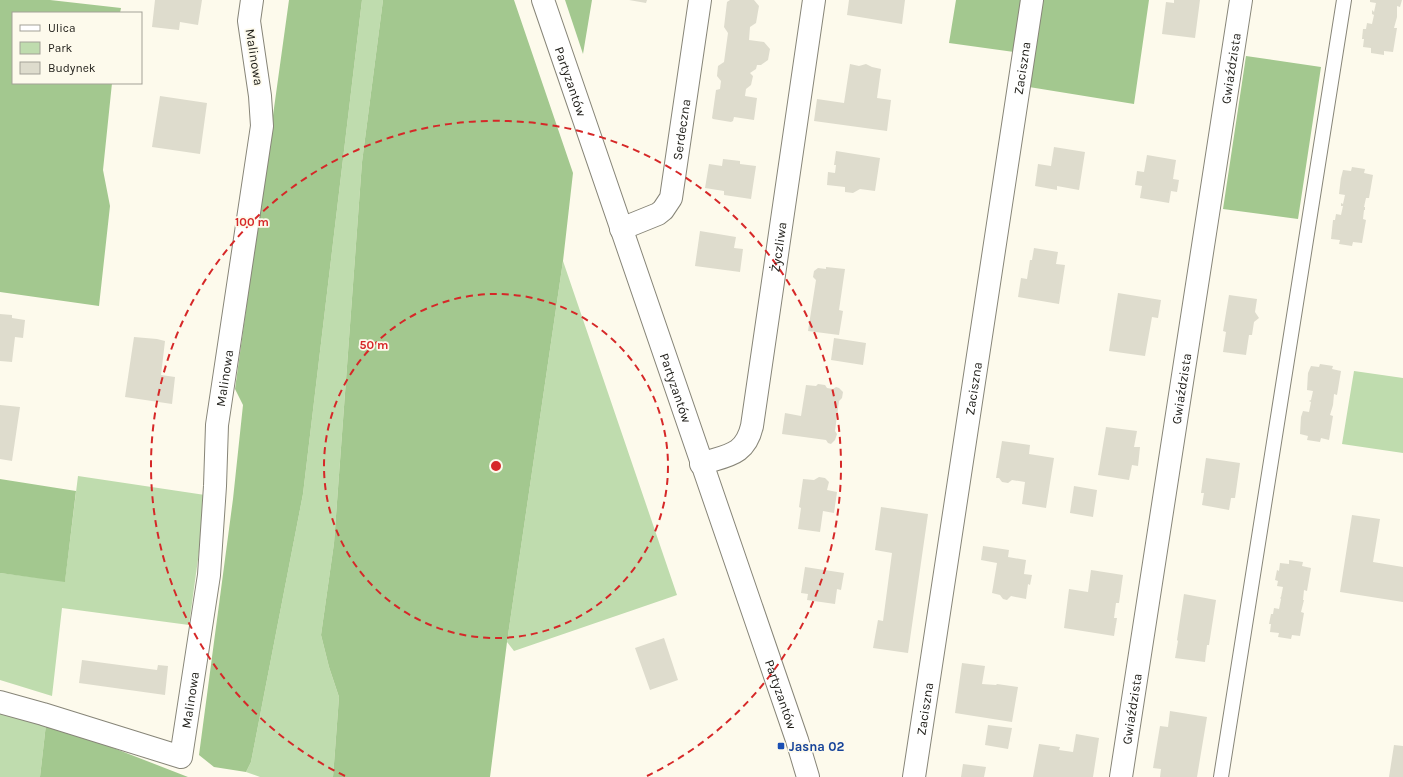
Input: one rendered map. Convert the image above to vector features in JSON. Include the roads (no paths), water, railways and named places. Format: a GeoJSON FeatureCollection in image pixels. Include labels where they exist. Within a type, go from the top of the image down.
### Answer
{"type":"FeatureCollection","features":[{"type":"Feature","properties":{"kind":"street","name":"Malinowa"},"geometry":{"type":"LineString","coordinates":[[0,702],[181,757],[209,575],[215,486],[217,425],[262,126],[260,96],[249,21],[252,0]]}},
{"type":"Feature","properties":{"kind":"street","name":"Partyzantów"},"geometry":{"type":"LineString","coordinates":[[542,0],[797,740],[808,777]]}},
{"type":"Feature","properties":{"kind":"street","name":"Serdeczna"},"geometry":{"type":"LineString","coordinates":[[621,229],[658,214],[663,210],[671,198],[700,0]]}},
{"type":"Feature","properties":{"kind":"street","name":"Życzliwa"},"geometry":{"type":"LineString","coordinates":[[702,464],[736,453],[749,438],[814,0]]}},
{"type":"Feature","properties":{"kind":"street","name":"Zaciszna"},"geometry":{"type":"LineString","coordinates":[[914,777],[1032,0]]}},
{"type":"Feature","properties":{"kind":"street","name":"Gwiaździsta"},"geometry":{"type":"LineString","coordinates":[[1121,777],[1241,0]]}},
{"type":"Feature","properties":{"kind":"lane"},"geometry":{"type":"LineString","coordinates":[[1221,777],[1344,0]]}},
{"type":"Feature","properties":{"kind":"place","name":"Jasna 02"},"geometry":{"type":"Point","coordinates":[781,746]}}]}
